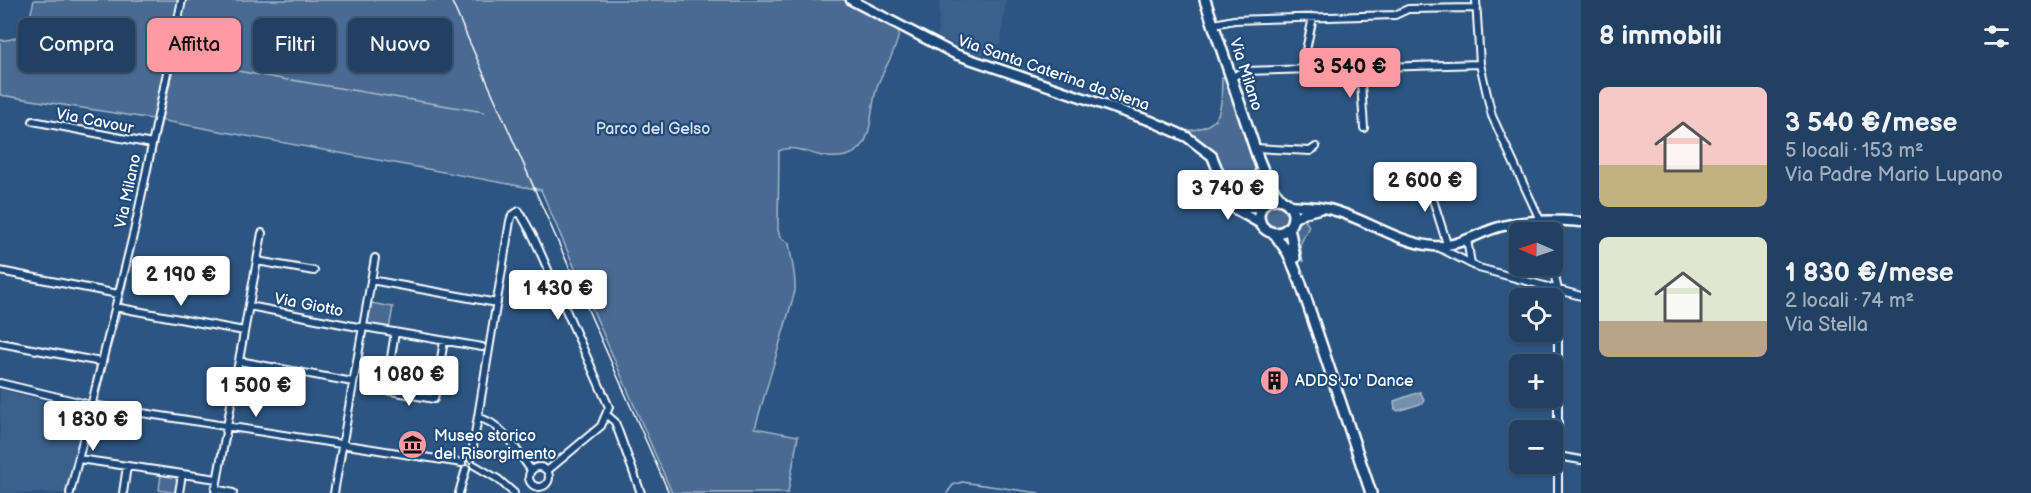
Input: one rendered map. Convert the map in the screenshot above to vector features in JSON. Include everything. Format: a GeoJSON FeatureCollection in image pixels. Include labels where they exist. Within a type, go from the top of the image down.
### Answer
{"type":"FeatureCollection","features":[{"type":"Feature","properties":{"kind":"main road","name":"Via Milano"},"geometry":{"type":"LineString","coordinates":[[1206,0],[1258,158]]}},
{"type":"Feature","properties":{"kind":"main road"},"geometry":{"type":"LineString","coordinates":[[1258,158],[1269,185],[1285,202],[1291,223],[1300,281]]}},
{"type":"Feature","properties":{"kind":"main road"},"geometry":{"type":"LineString","coordinates":[[1258,158],[1262,206],[1261,224],[1267,231],[1274,233],[1288,253],[1300,281],[1371,493]]}},
{"type":"Feature","properties":{"kind":"main road"},"geometry":{"type":"LineString","coordinates":[[1262,206],[1271,200],[1285,202]]}},
{"type":"Feature","properties":{"kind":"main road"},"geometry":{"type":"LineString","coordinates":[[1274,233],[1291,223]]}},
{"type":"Feature","properties":{"kind":"street","name":"Via Milano"},"geometry":{"type":"LineString","coordinates":[[70,493],[118,294],[182,0]]}},
{"type":"Feature","properties":{"kind":"street","name":"Via Santa Caterina da Siena"},"geometry":{"type":"LineString","coordinates":[[851,0],[955,54],[1179,133],[1212,156],[1233,208],[1261,224]]}},
{"type":"Feature","properties":{"kind":"street"},"geometry":{"type":"LineString","coordinates":[[1476,0],[1480,64],[1492,116],[1540,222]]}},
{"type":"Feature","properties":{"kind":"street"},"geometry":{"type":"LineString","coordinates":[[1214,24],[1234,20],[1395,15],[1407,9],[1477,8]]}},
{"type":"Feature","properties":{"kind":"street"},"geometry":{"type":"LineString","coordinates":[[1302,69],[1313,18]]}},
{"type":"Feature","properties":{"kind":"street"},"geometry":{"type":"LineString","coordinates":[[1233,77],[1243,71],[1480,64]]}},
{"type":"Feature","properties":{"kind":"street"},"geometry":{"type":"LineString","coordinates":[[1360,68],[1364,128]]}},
{"type":"Feature","properties":{"kind":"street","name":"Via Cavour"},"geometry":{"type":"LineString","coordinates":[[33,121],[152,144]]}},
{"type":"Feature","properties":{"kind":"street"},"geometry":{"type":"LineString","coordinates":[[1255,148],[1310,152],[1316,147]]}},
{"type":"Feature","properties":{"kind":"street"},"geometry":{"type":"LineString","coordinates":[[1418,168],[1424,171],[1447,244]]}},
{"type":"Feature","properties":{"kind":"street"},"geometry":{"type":"LineString","coordinates":[[1225,192],[1243,207],[1262,206]]}},
{"type":"Feature","properties":{"kind":"street"},"geometry":{"type":"LineString","coordinates":[[1285,202],[1328,208],[1412,241],[1435,246],[1471,265],[1551,288]]}},
{"type":"Feature","properties":{"kind":"street"},"geometry":{"type":"LineString","coordinates":[[1291,223],[1303,213],[1328,208]]}},
{"type":"Feature","properties":{"kind":"street"},"geometry":{"type":"LineString","coordinates":[[472,462],[510,221],[512,215],[519,211],[533,236],[609,407],[608,415],[601,426],[547,471]]}},
{"type":"Feature","properties":{"kind":"street"},"geometry":{"type":"LineString","coordinates":[[1563,224],[1581,222]]}},
{"type":"Feature","properties":{"kind":"street"},"geometry":{"type":"LineString","coordinates":[[1435,246],[1462,241],[1509,225]]}},
{"type":"Feature","properties":{"kind":"street"},"geometry":{"type":"LineString","coordinates":[[233,493],[215,491],[262,233]]}},
{"type":"Feature","properties":{"kind":"street"},"geometry":{"type":"LineString","coordinates":[[1458,257],[1462,241]]}},
{"type":"Feature","properties":{"kind":"street"},"geometry":{"type":"LineString","coordinates":[[1462,241],[1471,265]]}},
{"type":"Feature","properties":{"kind":"street"},"geometry":{"type":"LineString","coordinates":[[334,493],[375,258]]}},
{"type":"Feature","properties":{"kind":"street"},"geometry":{"type":"LineString","coordinates":[[257,261],[314,271]]}},
{"type":"Feature","properties":{"kind":"street"},"geometry":{"type":"LineString","coordinates":[[0,272],[118,294]]}},
{"type":"Feature","properties":{"kind":"street"},"geometry":{"type":"LineString","coordinates":[[371,280],[497,303]]}},
{"type":"Feature","properties":{"kind":"street"},"geometry":{"type":"LineString","coordinates":[[1563,291],[1581,296]]}},
{"type":"Feature","properties":{"kind":"street","name":"Via Giotto"},"geometry":{"type":"LineString","coordinates":[[249,306],[363,328],[482,347]]}},
{"type":"Feature","properties":{"kind":"street"},"geometry":{"type":"LineString","coordinates":[[115,307],[244,331]]}},
{"type":"Feature","properties":{"kind":"street"},"geometry":{"type":"LineString","coordinates":[[395,332],[386,390],[434,399],[444,341]]}},
{"type":"Feature","properties":{"kind":"street"},"geometry":{"type":"LineString","coordinates":[[1558,342],[1558,420]]}},
{"type":"Feature","properties":{"kind":"street"},"geometry":{"type":"LineString","coordinates":[[0,343],[101,362]]}},
{"type":"Feature","properties":{"kind":"street"},"geometry":{"type":"LineString","coordinates":[[239,361],[353,382]]}},
{"type":"Feature","properties":{"kind":"street"},"geometry":{"type":"LineString","coordinates":[[0,383],[91,405],[227,425],[464,466],[472,462]]}},
{"type":"Feature","properties":{"kind":"street"},"geometry":{"type":"LineString","coordinates":[[608,415],[615,422],[641,493]]}},
{"type":"Feature","properties":{"kind":"street"},"geometry":{"type":"LineString","coordinates":[[478,418],[489,421],[531,470]]}},
{"type":"Feature","properties":{"kind":"street"},"geometry":{"type":"LineString","coordinates":[[1563,457],[1581,460]]}},
{"type":"Feature","properties":{"kind":"street"},"geometry":{"type":"LineString","coordinates":[[459,493],[466,458],[498,478],[514,493]]}},
{"type":"Feature","properties":{"kind":"street"},"geometry":{"type":"LineString","coordinates":[[79,459],[217,479]]}},
{"type":"Feature","properties":{"kind":"street"},"geometry":{"type":"LineString","coordinates":[[123,493],[127,466]]}},
{"type":"Feature","properties":{"kind":"street"},"geometry":{"type":"LineString","coordinates":[[531,470],[539,467],[547,471]]}},
{"type":"Feature","properties":{"kind":"street"},"geometry":{"type":"LineString","coordinates":[[531,470],[529,480],[536,487],[543,486],[548,481],[547,471]]}},
{"type":"Feature","properties":{"kind":"street"},"geometry":{"type":"LineString","coordinates":[[179,493],[182,474]]}},
{"type":"Feature","properties":{"kind":"street"},"geometry":{"type":"LineString","coordinates":[[1558,474],[1558,493]]}},
{"type":"Feature","properties":{"kind":"shaded area"},"geometry":{"type":"Polygon","coordinates":[[[940,0],[1006,0],[1001,42],[982,55],[938,37],[940,0]]]}},
{"type":"Feature","properties":{"kind":"shaded area"},"geometry":{"type":"Polygon","coordinates":[[[0,389],[83,413],[65,493],[0,493],[0,389]]]}},
{"type":"Feature","properties":{"kind":"shaded area"},"geometry":{"type":"Polygon","coordinates":[[[1420,392],[1424,399],[1423,403],[1398,411],[1395,409],[1394,401],[1420,392]]]}},
{"type":"Feature","properties":{"kind":"green space","name":"Parco del Gelso"},"geometry":{"type":"Polygon","coordinates":[[[34,0],[844,0],[894,27],[899,33],[898,40],[878,84],[868,134],[856,152],[844,156],[828,157],[790,148],[779,151],[778,230],[780,237],[789,243],[795,291],[755,428],[798,436],[788,493],[672,493],[541,190],[165,121],[0,95],[0,40],[18,36],[18,72],[135,72],[135,18],[29,18],[34,0]]]}},
{"type":"Feature","properties":{"kind":"green space"},"geometry":{"type":"Polygon","coordinates":[[[1222,77],[1225,77],[1255,169],[1260,200],[1251,206],[1242,202],[1231,192],[1222,166],[1212,150],[1186,131],[1198,129],[1214,121],[1220,107],[1222,77]]]}},
{"type":"Feature","properties":{"kind":"green space"},"geometry":{"type":"Polygon","coordinates":[[[1276,205],[1284,208],[1287,216],[1284,224],[1276,227],[1268,224],[1265,216],[1268,208],[1276,205]]]}},
{"type":"Feature","properties":{"kind":"green space"},"geometry":{"type":"Polygon","coordinates":[[[1302,216],[1309,226],[1300,245],[1303,261],[1294,244],[1295,226],[1302,216]]]}},
{"type":"Feature","properties":{"kind":"green space"},"geometry":{"type":"Polygon","coordinates":[[[371,303],[393,307],[389,329],[367,325],[371,303]]]}},
{"type":"Feature","properties":{"kind":"green space"},"geometry":{"type":"Polygon","coordinates":[[[161,475],[175,477],[177,481],[175,493],[159,490],[161,475]]]}},
{"type":"Feature","properties":{"kind":"waterway"},"geometry":{"type":"LineString","coordinates":[[121,306],[175,60],[288,80]]}},
{"type":"Feature","properties":{"kind":"waterway"},"geometry":{"type":"LineString","coordinates":[[291,80],[484,112]]}},
{"type":"Feature","properties":{"kind":"waterway"},"geometry":{"type":"LineString","coordinates":[[110,349],[120,312]]}},
{"type":"Feature","properties":{"kind":"waterway"},"geometry":{"type":"LineString","coordinates":[[99,394],[108,359]]}},
{"type":"Feature","properties":{"kind":"waterway"},"geometry":{"type":"LineString","coordinates":[[947,493],[953,485],[962,482],[1039,493]]}},
{"type":"Feature","properties":{"kind":"railway"},"geometry":{"type":"LineString","coordinates":[[451,0],[669,493]]}},
{"type":"Feature","properties":{"kind":"place","name":"ADDS Jo' Dance"},"geometry":{"type":"Point","coordinates":[1274,380]}},
{"type":"Feature","properties":{"kind":"place","name":"Museo storico del Risorgimento"},"geometry":{"type":"Point","coordinates":[413,444]}}]}
